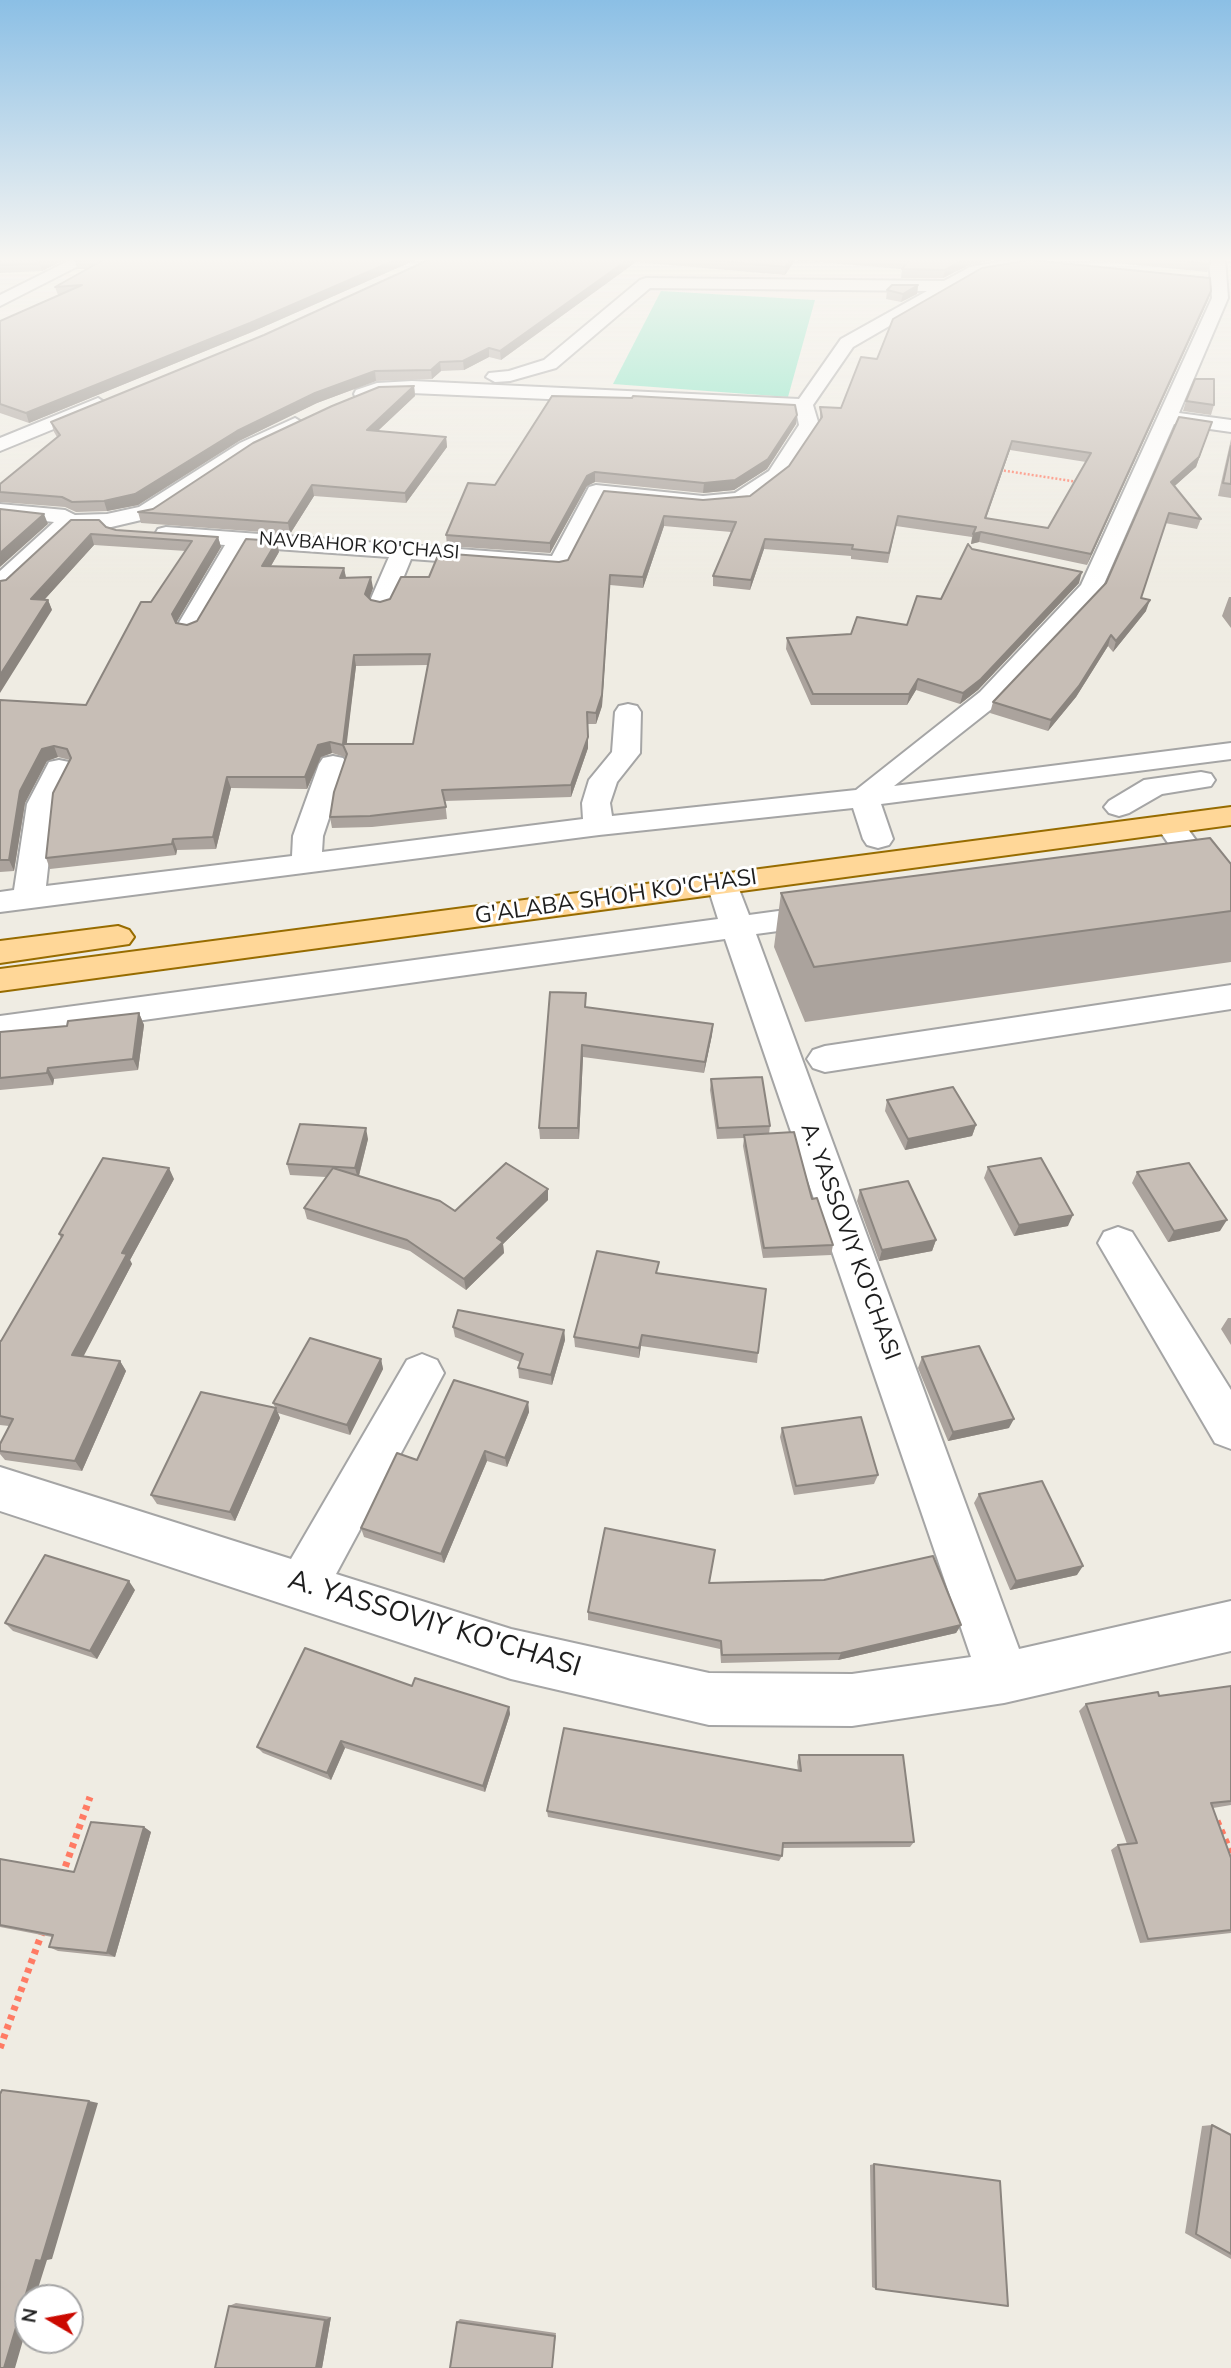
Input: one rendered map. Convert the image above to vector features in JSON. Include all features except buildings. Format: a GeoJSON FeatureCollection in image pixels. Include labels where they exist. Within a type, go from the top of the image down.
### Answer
{"type":"FeatureCollection","features":[{"type":"Feature","properties":{"kind":"main road","name":"G'ALABA SHOH KO'CHASI"},"geometry":{"type":"LineString","coordinates":[[0,952],[1231,793]]}},
{"type":"Feature","properties":{"kind":"main road","name":"G'ALABA SHOH KO'CHASI"},"geometry":{"type":"LineString","coordinates":[[0,979],[1231,816]]}},
{"type":"Feature","properties":{"kind":"street"},"geometry":{"type":"LineString","coordinates":[[346,401],[424,379],[510,376],[535,369]]}},
{"type":"Feature","properties":{"kind":"street"},"geometry":{"type":"LineString","coordinates":[[387,388],[804,405],[829,369]]}},
{"type":"Feature","properties":{"kind":"street"},"geometry":{"type":"LineString","coordinates":[[864,797],[989,698],[1092,588],[1189,369]]}},
{"type":"Feature","properties":{"kind":"street"},"geometry":{"type":"LineString","coordinates":[[0,445],[111,399]]}},
{"type":"Feature","properties":{"kind":"street","name":"NAVBAHOR KO'CHASI"},"geometry":{"type":"LineString","coordinates":[[107,521],[120,531],[560,563],[596,491],[704,502],[740,499],[776,475],[808,425],[804,405]]}},
{"type":"Feature","properties":{"kind":"street","name":"NAVBAHOR KO'CHASI"},"geometry":{"type":"LineString","coordinates":[[0,510],[65,517],[67,522],[107,521],[146,512],[247,447],[314,415]]}},
{"type":"Feature","properties":{"kind":"street"},"geometry":{"type":"LineString","coordinates":[[1168,417],[1231,426]]}},
{"type":"Feature","properties":{"kind":"street"},"geometry":{"type":"LineString","coordinates":[[0,584],[67,522]]}},
{"type":"Feature","properties":{"kind":"street"},"geometry":{"type":"LineString","coordinates":[[189,626],[240,539]]}},
{"type":"Feature","properties":{"kind":"street"},"geometry":{"type":"LineString","coordinates":[[381,603],[403,550]]}},
{"type":"Feature","properties":{"kind":"street"},"geometry":{"type":"LineString","coordinates":[[1072,571],[1097,577]]}},
{"type":"Feature","properties":{"kind":"street"},"geometry":{"type":"LineString","coordinates":[[599,826],[596,803],[603,780],[626,753],[628,712]]}},
{"type":"Feature","properties":{"kind":"street"},"geometry":{"type":"LineString","coordinates":[[59,768],[41,804],[14,900],[599,826],[864,797],[1231,751]]}},
{"type":"Feature","properties":{"kind":"street"},"geometry":{"type":"LineString","coordinates":[[307,863],[308,836],[333,764]]}},
{"type":"Feature","properties":{"kind":"street"},"geometry":{"type":"LineString","coordinates":[[1119,807],[1154,786],[1231,776]]}},
{"type":"Feature","properties":{"kind":"street"},"geometry":{"type":"LineString","coordinates":[[864,797],[878,839]]}},
{"type":"Feature","properties":{"kind":"street"},"geometry":{"type":"LineString","coordinates":[[1170,824],[1185,868],[1231,912]]}},
{"type":"Feature","properties":{"kind":"street"},"geometry":{"type":"LineString","coordinates":[[1185,868],[1231,862]]}},
{"type":"Feature","properties":{"kind":"street","name":"A. YASSOVIY KO'CHASI"},"geometry":{"type":"LineString","coordinates":[[722,884],[1004,1678]]}},
{"type":"Feature","properties":{"kind":"street"},"geometry":{"type":"LineString","coordinates":[[0,1028],[859,910]]}},
{"type":"Feature","properties":{"kind":"street"},"geometry":{"type":"LineString","coordinates":[[825,1059],[1231,997]]}},
{"type":"Feature","properties":{"kind":"street"},"geometry":{"type":"LineString","coordinates":[[1118,1242],[1231,1429]]}},
{"type":"Feature","properties":{"kind":"street"},"geometry":{"type":"LineString","coordinates":[[303,1586],[422,1373]]}},
{"type":"Feature","properties":{"kind":"street","name":"A. YASSOVIY KO'CHASI"},"geometry":{"type":"LineString","coordinates":[[0,1489],[511,1654],[709,1699],[852,1700],[1004,1678],[1231,1626]]}},
{"type":"Feature","properties":{"kind":"path"},"geometry":{"type":"LineString","coordinates":[[994,469],[1135,491]]}},
{"type":"Feature","properties":{"kind":"path"},"geometry":{"type":"LineString","coordinates":[[58,1887],[90,1797]]}},
{"type":"Feature","properties":{"kind":"path"},"geometry":{"type":"LineString","coordinates":[[1212,1808],[1231,1853]]}},
{"type":"Feature","properties":{"kind":"path"},"geometry":{"type":"LineString","coordinates":[[0,2048],[44,1925]]}},
{"type":"Feature","properties":{"kind":"green space"},"geometry":{"type":"Polygon","coordinates":[[[621,369],[796,369],[788,397],[613,384],[621,369]]]}}]}
